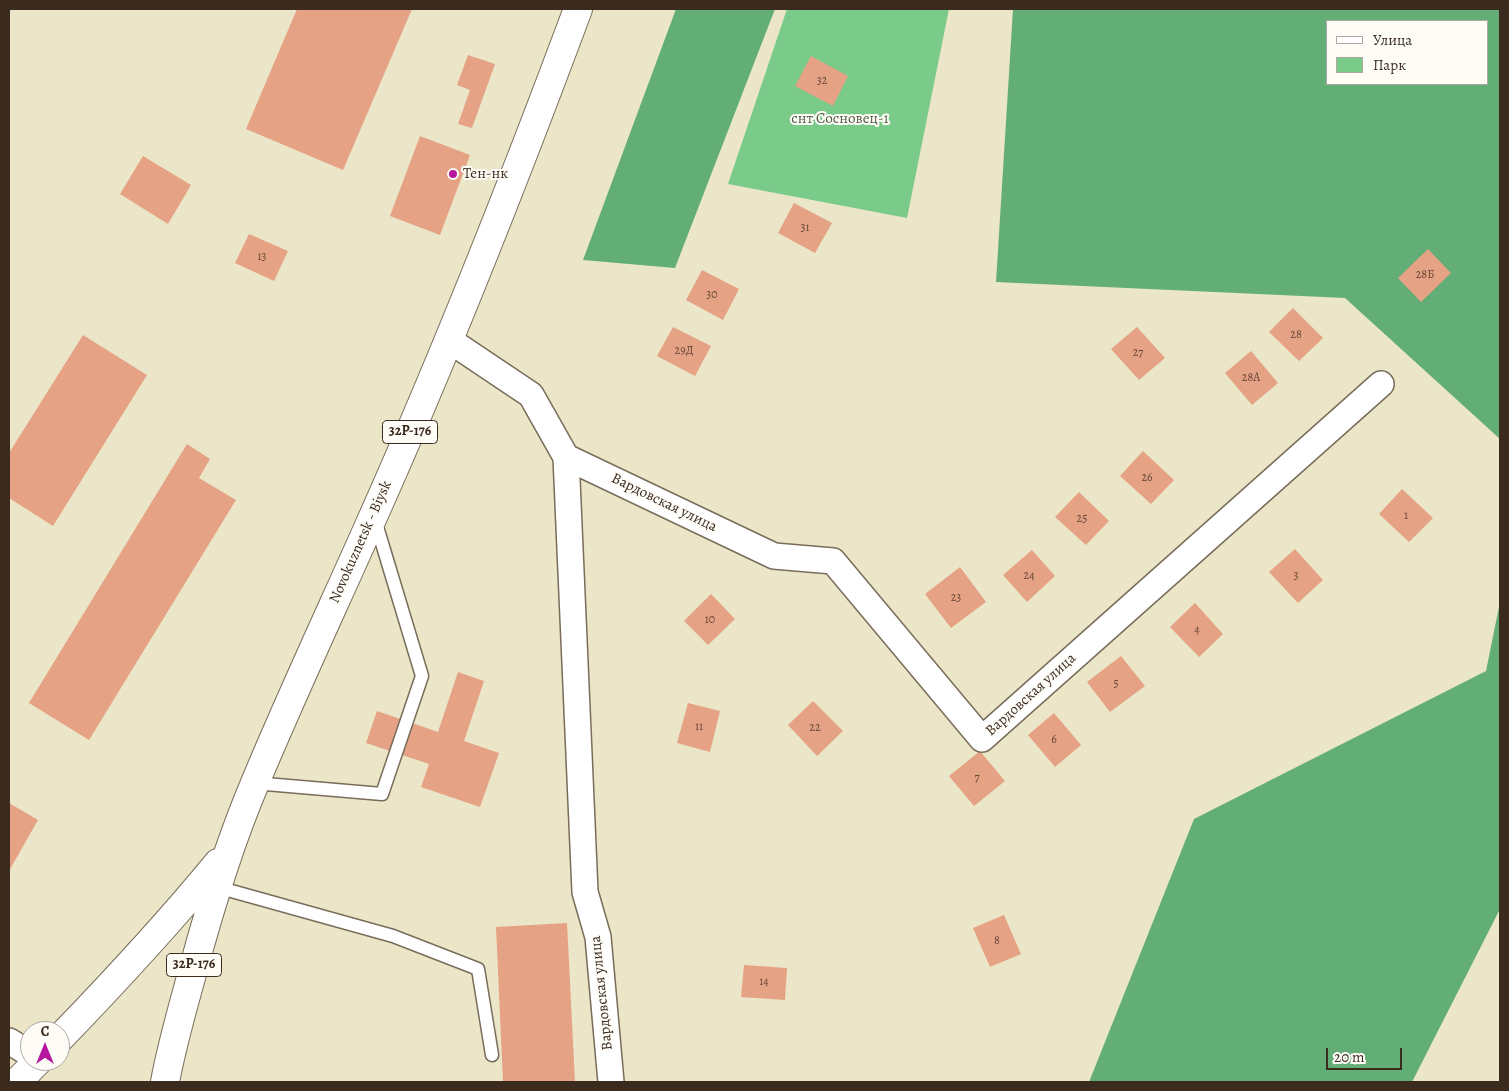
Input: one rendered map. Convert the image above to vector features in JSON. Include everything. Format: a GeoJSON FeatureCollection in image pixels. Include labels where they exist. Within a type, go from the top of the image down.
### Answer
{"type":"FeatureCollection","features":[{"type":"Feature","properties":{"kind":"main road","name":"Novokuznetsk - Biysk"},"geometry":{"type":"LineString","coordinates":[[165,1082],[172,1047],[217,887],[254,784],[374,516],[449,340],[519,166],[578,9]]}},
{"type":"Feature","properties":{"kind":"main road"},"geometry":{"type":"LineString","coordinates":[[70,1028],[136,960],[229,850]]}},
{"type":"Feature","properties":{"kind":"main road"},"geometry":{"type":"LineString","coordinates":[[17,1082],[28,1071]]}},
{"type":"Feature","properties":{"kind":"street","name":"Вардовская улица"},"geometry":{"type":"LineString","coordinates":[[449,340],[531,395],[566,456],[585,892],[598,937],[611,1082]]}},
{"type":"Feature","properties":{"kind":"street","name":"Вардовская улица"},"geometry":{"type":"LineString","coordinates":[[566,456],[774,556],[833,562],[982,739],[1380,384]]}},
{"type":"Feature","properties":{"kind":"street"},"geometry":{"type":"LineString","coordinates":[[9,1041],[20,1048]]}},
{"type":"Feature","properties":{"kind":"lane"},"geometry":{"type":"LineString","coordinates":[[254,784],[382,794],[422,676],[374,516]]}},
{"type":"Feature","properties":{"kind":"lane"},"geometry":{"type":"LineString","coordinates":[[217,887],[393,936],[478,969],[492,1055]]}},
{"type":"Feature","properties":{"kind":"green space"},"geometry":{"type":"Polygon","coordinates":[[[676,9],[775,9],[675,268],[583,260],[676,9]]]}},
{"type":"Feature","properties":{"kind":"green space","name":"снт Сосновец-1"},"geometry":{"type":"Polygon","coordinates":[[[787,9],[949,9],[907,218],[728,184],[787,9]]]}},
{"type":"Feature","properties":{"kind":"green space"},"geometry":{"type":"Polygon","coordinates":[[[1013,9],[1500,9],[1500,439],[1345,298],[996,282],[1013,9]]]}},
{"type":"Feature","properties":{"kind":"green space"},"geometry":{"type":"Polygon","coordinates":[[[1500,602],[1500,909],[1412,1082],[1089,1082],[1194,819],[1486,671],[1500,602]]]}},
{"type":"Feature","properties":{"kind":"building"},"geometry":{"type":"Polygon","coordinates":[[[297,9],[412,9],[343,170],[246,129],[297,9]]]}},
{"type":"Feature","properties":{"kind":"building"},"geometry":{"type":"Polygon","coordinates":[[[468,55],[495,64],[472,128],[458,124],[470,90],[457,85],[468,55]]]}},
{"type":"Feature","properties":{"kind":"building"},"geometry":{"type":"Polygon","coordinates":[[[811,56],[848,76],[833,106],[795,86],[811,56]]]}},
{"type":"Feature","properties":{"kind":"building"},"geometry":{"type":"Polygon","coordinates":[[[420,136],[470,155],[440,235],[390,216],[420,136]]]}},
{"type":"Feature","properties":{"kind":"building"},"geometry":{"type":"Polygon","coordinates":[[[143,156],[191,185],[168,224],[120,194],[143,156]]]}},
{"type":"Feature","properties":{"kind":"building"},"geometry":{"type":"Polygon","coordinates":[[[794,203],[832,223],[815,253],[778,233],[794,203]]]}},
{"type":"Feature","properties":{"kind":"building"},"geometry":{"type":"Polygon","coordinates":[[[249,234],[288,251],[274,281],[235,263],[249,234]]]}},
{"type":"Feature","properties":{"kind":"building"},"geometry":{"type":"Polygon","coordinates":[[[1428,249],[1451,273],[1421,302],[1398,278],[1428,249]]]}},
{"type":"Feature","properties":{"kind":"building"},"geometry":{"type":"Polygon","coordinates":[[[702,270],[739,289],[723,320],[686,300],[702,270]]]}},
{"type":"Feature","properties":{"kind":"building"},"geometry":{"type":"Polygon","coordinates":[[[1293,308],[1323,338],[1299,361],[1269,332],[1293,308]]]}},
{"type":"Feature","properties":{"kind":"building"},"geometry":{"type":"Polygon","coordinates":[[[673,327],[711,346],[695,376],[657,356],[673,327]]]}},
{"type":"Feature","properties":{"kind":"building"},"geometry":{"type":"Polygon","coordinates":[[[1137,327],[1165,358],[1139,380],[1111,349],[1137,327]]]}},
{"type":"Feature","properties":{"kind":"building"},"geometry":{"type":"Polygon","coordinates":[[[83,335],[147,375],[53,526],[9,498],[9,453],[83,335]]]}},
{"type":"Feature","properties":{"kind":"building"},"geometry":{"type":"Polygon","coordinates":[[[1251,351],[1278,383],[1252,405],[1225,373],[1251,351]]]}},
{"type":"Feature","properties":{"kind":"building"},"geometry":{"type":"Polygon","coordinates":[[[187,444],[210,459],[199,478],[236,500],[89,740],[29,703],[187,444]]]}},
{"type":"Feature","properties":{"kind":"building"},"geometry":{"type":"Polygon","coordinates":[[[1143,451],[1174,480],[1151,504],[1120,476],[1143,451]]]}},
{"type":"Feature","properties":{"kind":"building"},"geometry":{"type":"Polygon","coordinates":[[[1402,489],[1433,518],[1409,542],[1379,514],[1402,489]]]}},
{"type":"Feature","properties":{"kind":"building"},"geometry":{"type":"Polygon","coordinates":[[[1079,492],[1109,521],[1086,545],[1055,517],[1079,492]]]}},
{"type":"Feature","properties":{"kind":"building"},"geometry":{"type":"Polygon","coordinates":[[[1295,549],[1323,580],[1298,603],[1269,572],[1295,549]]]}},
{"type":"Feature","properties":{"kind":"building"},"geometry":{"type":"Polygon","coordinates":[[[1032,550],[1055,576],[1027,602],[1003,575],[1032,550]]]}},
{"type":"Feature","properties":{"kind":"building"},"geometry":{"type":"Polygon","coordinates":[[[960,567],[986,602],[951,628],[925,594],[960,567]]]}},
{"type":"Feature","properties":{"kind":"building"},"geometry":{"type":"Polygon","coordinates":[[[711,594],[735,619],[708,645],[684,621],[711,594]]]}},
{"type":"Feature","properties":{"kind":"building"},"geometry":{"type":"Polygon","coordinates":[[[1195,603],[1223,634],[1199,657],[1170,627],[1195,603]]]}},
{"type":"Feature","properties":{"kind":"building"},"geometry":{"type":"Polygon","coordinates":[[[1121,656],[1145,686],[1110,712],[1087,682],[1121,656]]]}},
{"type":"Feature","properties":{"kind":"building"},"geometry":{"type":"Polygon","coordinates":[[[458,672],[484,681],[464,741],[499,753],[480,807],[421,787],[429,764],[366,743],[377,711],[438,732],[458,672]]]}},
{"type":"Feature","properties":{"kind":"building"},"geometry":{"type":"Polygon","coordinates":[[[813,701],[843,731],[817,756],[788,725],[813,701]]]}},
{"type":"Feature","properties":{"kind":"building"},"geometry":{"type":"Polygon","coordinates":[[[688,703],[720,711],[710,752],[677,743],[688,703]]]}},
{"type":"Feature","properties":{"kind":"building"},"geometry":{"type":"Polygon","coordinates":[[[1054,713],[1081,745],[1055,767],[1028,735],[1054,713]]]}},
{"type":"Feature","properties":{"kind":"building"},"geometry":{"type":"Polygon","coordinates":[[[980,751],[1005,781],[974,806],[949,776],[980,751]]]}},
{"type":"Feature","properties":{"kind":"building"},"geometry":{"type":"Polygon","coordinates":[[[9,803],[38,820],[9,871],[9,803]]]}},
{"type":"Feature","properties":{"kind":"building"},"geometry":{"type":"Polygon","coordinates":[[[1004,915],[1021,954],[990,967],[973,928],[1004,915]]]}},
{"type":"Feature","properties":{"kind":"building"},"geometry":{"type":"Polygon","coordinates":[[[567,923],[575,1082],[503,1082],[496,927],[567,923]]]}},
{"type":"Feature","properties":{"kind":"building"},"geometry":{"type":"Polygon","coordinates":[[[744,965],[787,968],[785,1000],[741,997],[744,965]]]}},
{"type":"Feature","properties":{"kind":"place","name":"Тен-нк"},"geometry":{"type":"Point","coordinates":[453,174]}}]}
